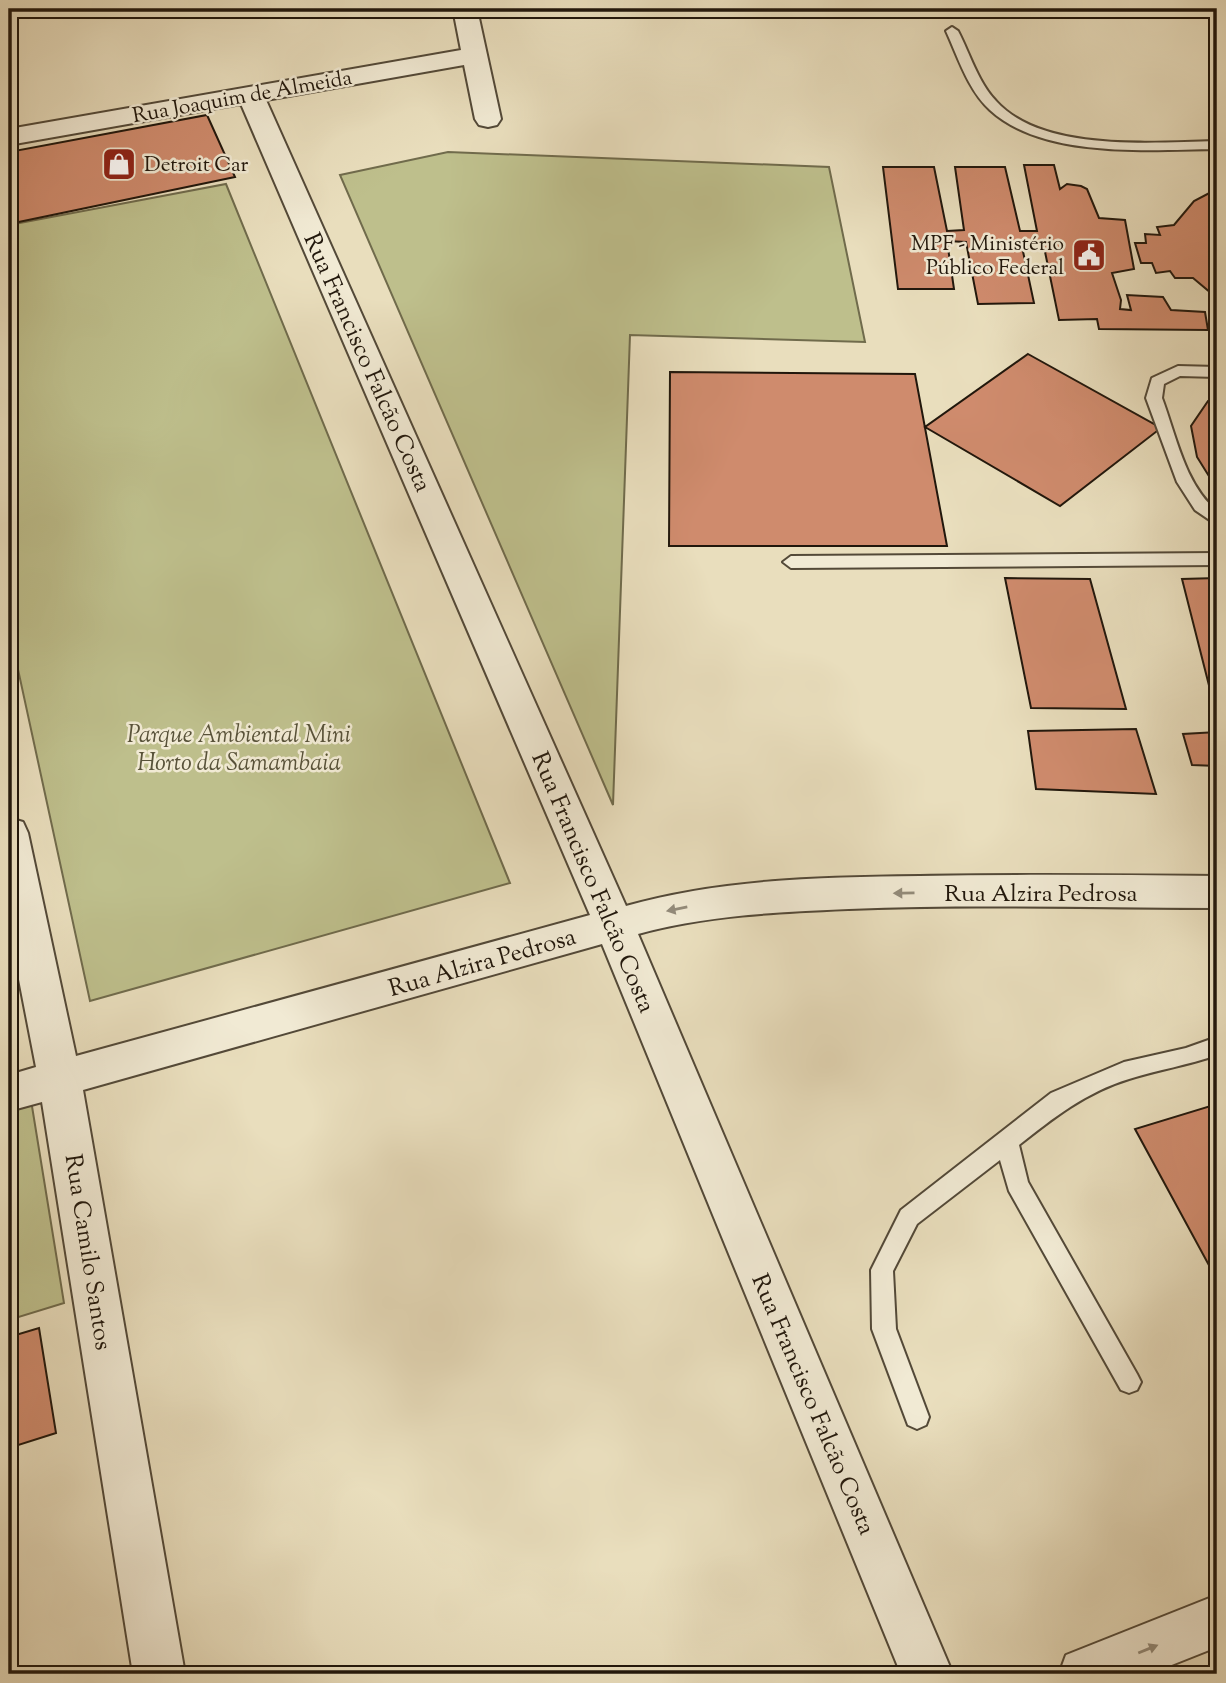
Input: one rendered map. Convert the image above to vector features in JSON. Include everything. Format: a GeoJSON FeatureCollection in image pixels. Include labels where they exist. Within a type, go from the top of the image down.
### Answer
{"type":"FeatureCollection","features":[{"type":"Feature","properties":{"kind":"street"},"geometry":{"type":"LineString","coordinates":[[465,9],[488,119]]}},
{"type":"Feature","properties":{"kind":"street","name":"Rua Joaquim de Almeida"},"geometry":{"type":"LineString","coordinates":[[9,137],[475,55]]}},
{"type":"Feature","properties":{"kind":"street","name":"Rua Francisco Falcão Costa"},"geometry":{"type":"LineString","coordinates":[[250,94],[614,924],[927,1674]]}},
{"type":"Feature","properties":{"kind":"street","name":"Rua Camilo Santos"},"geometry":{"type":"LineString","coordinates":[[9,833],[60,1079],[159,1674]]}},
{"type":"Feature","properties":{"kind":"street","name":"Rua Alzira Pedrosa"},"geometry":{"type":"LineString","coordinates":[[9,1093],[675,908],[734,900],[904,893],[1217,892]]}},
{"type":"Feature","properties":{"kind":"street"},"geometry":{"type":"LineString","coordinates":[[1085,1674],[1217,1621]]}},
{"type":"Feature","properties":{"kind":"lane"},"geometry":{"type":"LineString","coordinates":[[952,31],[994,107],[1025,128],[1051,137],[1078,141],[1217,145]]}},
{"type":"Feature","properties":{"kind":"lane"},"geometry":{"type":"LineString","coordinates":[[1217,372],[1178,371],[1157,381],[1154,398],[1185,482],[1201,506],[1217,519]]}},
{"type":"Feature","properties":{"kind":"lane"},"geometry":{"type":"LineString","coordinates":[[791,562],[1217,559]]}},
{"type":"Feature","properties":{"kind":"lane"},"geometry":{"type":"LineString","coordinates":[[917,1417],[884,1329],[883,1270],[909,1217],[1059,1100],[1124,1071],[1186,1057],[1217,1045]]}},
{"type":"Feature","properties":{"kind":"lane"},"geometry":{"type":"LineString","coordinates":[[1007,1142],[1017,1184],[1129,1382]]}},
{"type":"Feature","properties":{"kind":"green space"},"geometry":{"type":"Polygon","coordinates":[[[448,152],[829,167],[865,342],[630,335],[613,805],[340,175],[448,152]]]}},
{"type":"Feature","properties":{"kind":"green space","name":"Parque Ambiental Mini Horto da Samambaia"},"geometry":{"type":"Polygon","coordinates":[[[226,184],[510,883],[90,1001],[9,628],[9,225],[226,184]]]}},
{"type":"Feature","properties":{"kind":"green space"},"geometry":{"type":"Polygon","coordinates":[[[30,1094],[64,1303],[9,1320],[9,1100],[30,1094]]]}},
{"type":"Feature","properties":{"kind":"building","name":"Detroit Car"},"geometry":{"type":"Polygon","coordinates":[[[207,115],[235,177],[9,224],[9,152],[207,115]]]}},
{"type":"Feature","properties":{"kind":"building","name":"MPF - Ministério Público Federal"},"geometry":{"type":"Polygon","coordinates":[[[1024,165],[1054,165],[1060,189],[1067,184],[1081,186],[1087,189],[1099,218],[1125,220],[1134,269],[1112,273],[1121,300],[1120,309],[1131,310],[1127,295],[1163,297],[1171,310],[1205,312],[1208,330],[1099,329],[1097,319],[1059,320],[1043,242],[1021,242],[1034,303],[978,304],[966,242],[947,241],[954,289],[898,289],[883,167],[934,167],[947,231],[964,230],[955,167],[1005,167],[1020,231],[1037,231],[1024,165]]]}},
{"type":"Feature","properties":{"kind":"building","name":"MPF - Ministério Público Federal"},"geometry":{"type":"Polygon","coordinates":[[[1217,189],[1217,298],[1193,278],[1175,278],[1170,271],[1156,273],[1152,263],[1141,263],[1135,243],[1146,243],[1145,234],[1160,235],[1157,227],[1174,225],[1194,201],[1217,189]]]}},
{"type":"Feature","properties":{"kind":"building"},"geometry":{"type":"Polygon","coordinates":[[[1028,354],[1161,428],[1060,506],[925,427],[1028,354]]]}},
{"type":"Feature","properties":{"kind":"building"},"geometry":{"type":"Polygon","coordinates":[[[670,372],[915,374],[947,546],[669,546],[670,372]]]}},
{"type":"Feature","properties":{"kind":"building"},"geometry":{"type":"Polygon","coordinates":[[[1217,396],[1217,489],[1197,457],[1191,426],[1208,401],[1217,396]]]}},
{"type":"Feature","properties":{"kind":"building"},"geometry":{"type":"Polygon","coordinates":[[[1005,578],[1090,579],[1126,709],[1031,708],[1005,578]]]}},
{"type":"Feature","properties":{"kind":"building"},"geometry":{"type":"Polygon","coordinates":[[[1217,578],[1217,717],[1182,579],[1217,578]]]}},
{"type":"Feature","properties":{"kind":"building"},"geometry":{"type":"Polygon","coordinates":[[[1136,729],[1156,794],[1036,789],[1028,731],[1136,729]]]}},
{"type":"Feature","properties":{"kind":"building"},"geometry":{"type":"Polygon","coordinates":[[[1217,732],[1217,766],[1192,765],[1183,734],[1217,732]]]}},
{"type":"Feature","properties":{"kind":"building"},"geometry":{"type":"Polygon","coordinates":[[[1217,1104],[1217,1280],[1135,1129],[1217,1104]]]}},
{"type":"Feature","properties":{"kind":"building"},"geometry":{"type":"Polygon","coordinates":[[[39,1328],[56,1433],[9,1448],[9,1337],[39,1328]]]}},
{"type":"Feature","properties":{"kind":"place","name":"Detroit Car"},"geometry":{"type":"Point","coordinates":[119,164]}},
{"type":"Feature","properties":{"kind":"place","name":"MPF - Ministério Público Federal"},"geometry":{"type":"Point","coordinates":[1089,255]}}]}
